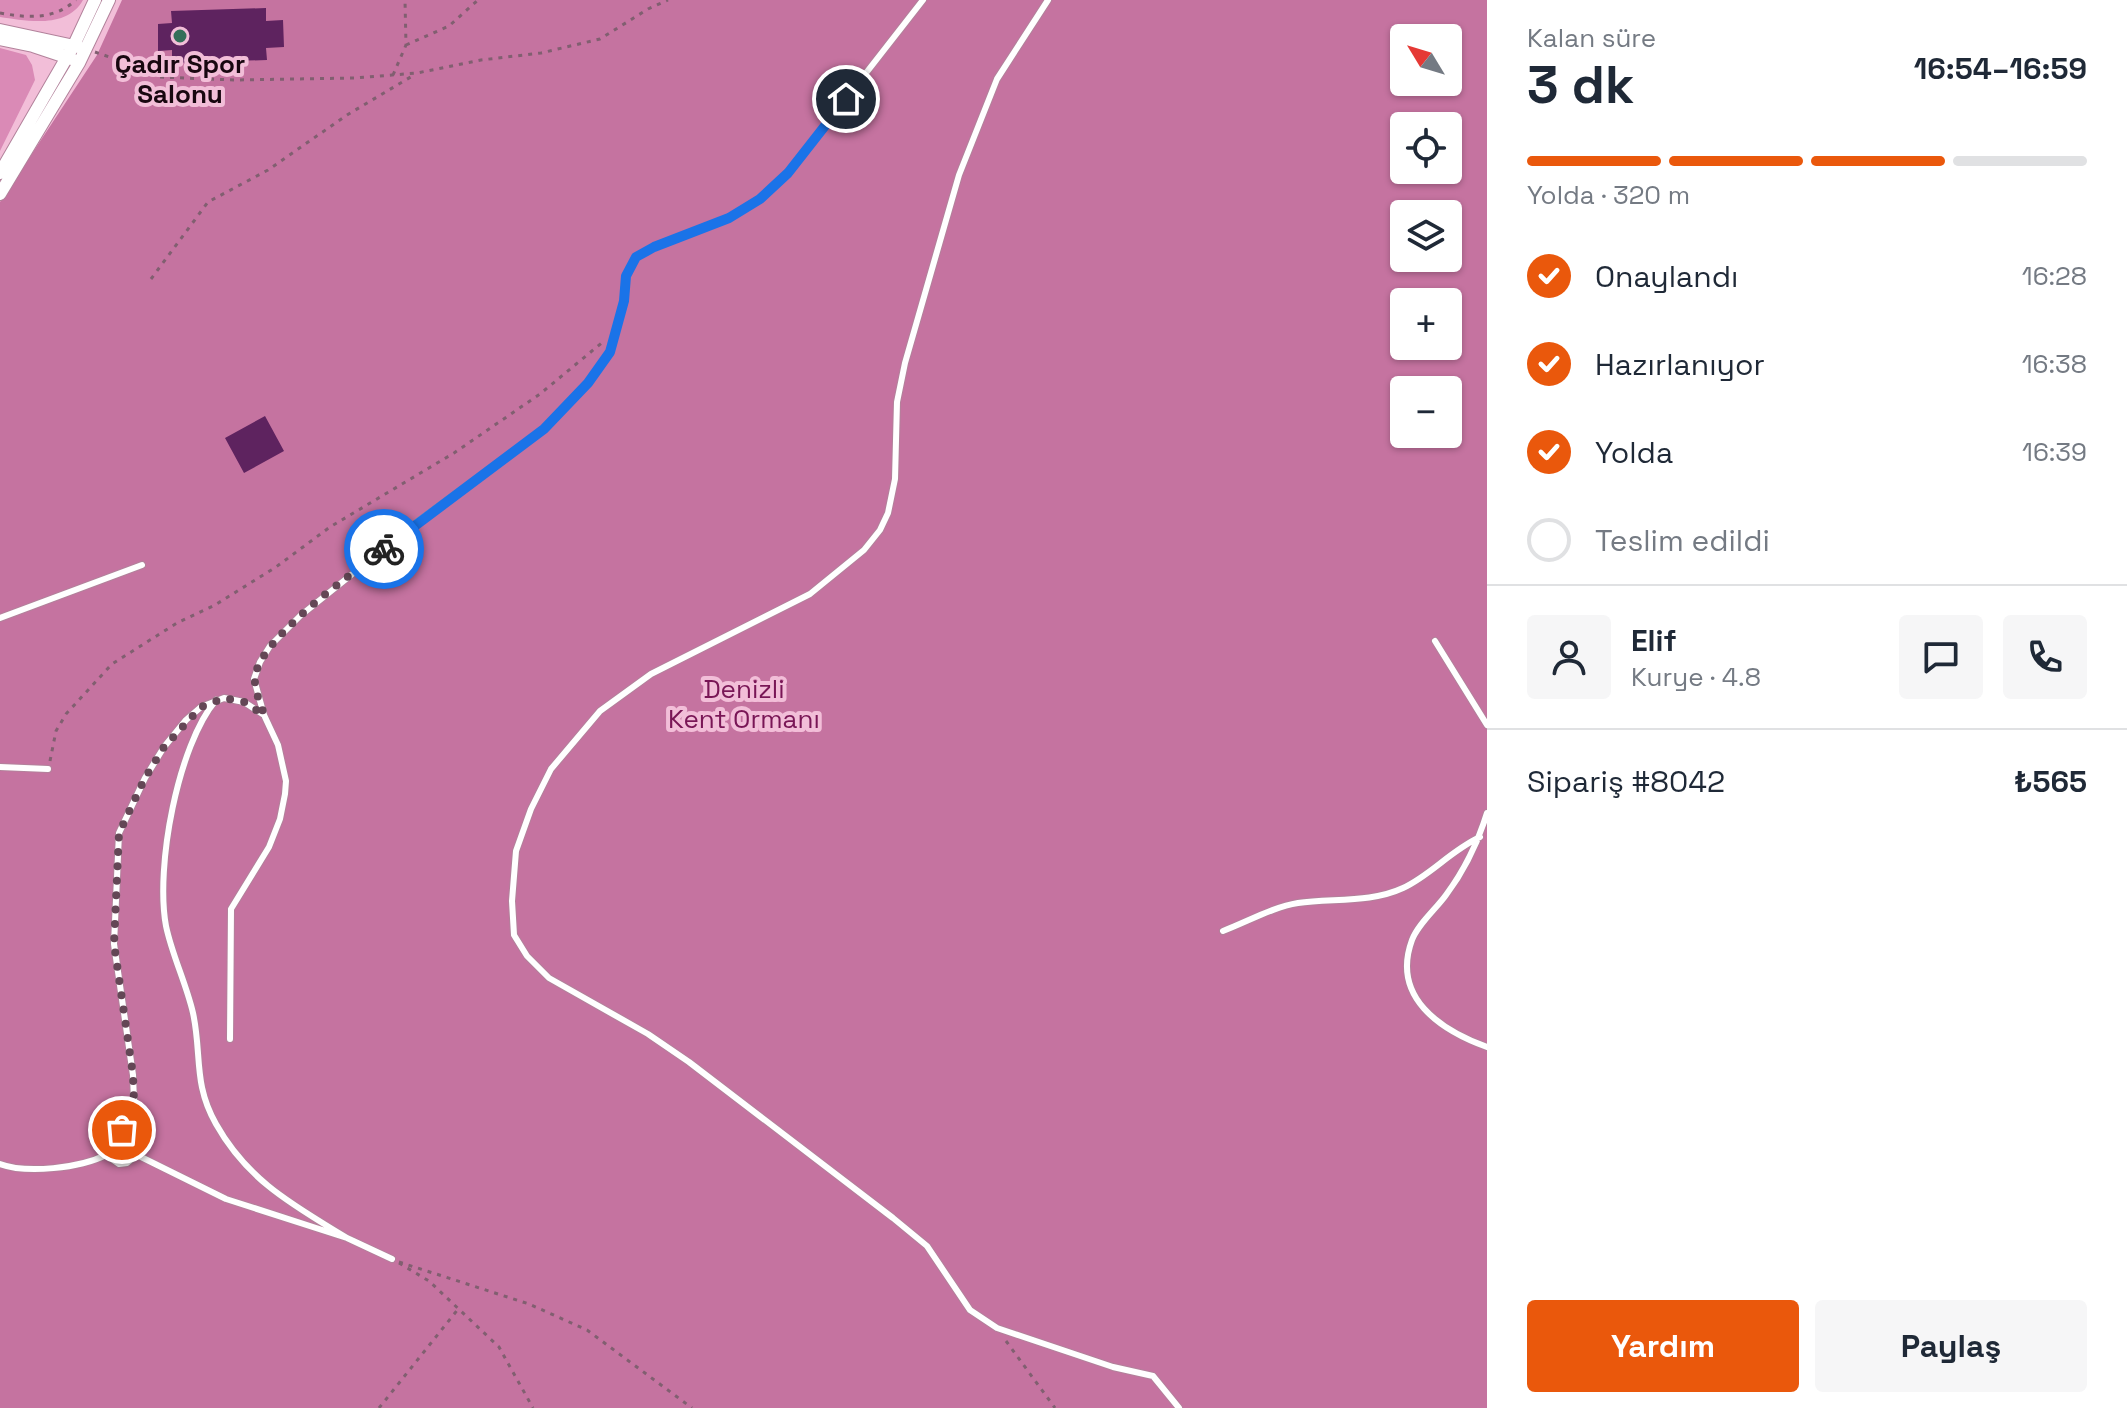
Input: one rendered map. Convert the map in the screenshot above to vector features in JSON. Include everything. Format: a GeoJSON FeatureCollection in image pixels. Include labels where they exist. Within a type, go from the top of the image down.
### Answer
{"type":"FeatureCollection","features":[{"type":"Feature","properties":{"kind":"street"},"geometry":{"type":"LineString","coordinates":[[0,194],[76,53],[95,0]]}},
{"type":"Feature","properties":{"kind":"street"},"geometry":{"type":"LineString","coordinates":[[0,173],[109,0]]}},
{"type":"Feature","properties":{"kind":"street"},"geometry":{"type":"LineString","coordinates":[[0,30],[76,53]]}},
{"type":"Feature","properties":{"kind":"street"},"geometry":{"type":"LineString","coordinates":[[0,39],[76,53]]}},
{"type":"Feature","properties":{"kind":"lane"},"geometry":{"type":"LineString","coordinates":[[230,1039],[231,909],[269,847],[280,819],[285,794],[286,781],[278,745],[264,715],[254,679],[270,646],[300,616],[416,523],[544,429],[588,383],[610,352],[624,301],[626,276],[636,257],[729,218],[760,199],[788,173],[923,0]]}},
{"type":"Feature","properties":{"kind":"lane"},"geometry":{"type":"LineString","coordinates":[[1048,0],[997,79],[959,175],[905,363],[897,402],[895,479],[888,513],[880,530],[864,550],[810,594],[651,674],[600,711],[551,769],[531,809],[516,851],[512,901],[514,935],[527,956],[549,978],[648,1034],[689,1062],[893,1218],[927,1246],[970,1310],[997,1328],[1113,1367],[1153,1376],[1179,1408]]}},
{"type":"Feature","properties":{"kind":"lane"},"geometry":{"type":"LineString","coordinates":[[0,618],[142,565]]}},
{"type":"Feature","properties":{"kind":"lane"},"geometry":{"type":"LineString","coordinates":[[1435,641],[1487,725]]}},
{"type":"Feature","properties":{"kind":"lane"},"geometry":{"type":"LineString","coordinates":[[129,1131],[114,1132],[105,1145],[106,1155],[119,1164],[127,1163],[137,1155],[138,1144],[129,1131],[134,1102],[133,1075],[114,944],[119,833],[145,778],[164,747],[201,707],[224,698],[244,702],[264,715]]}},
{"type":"Feature","properties":{"kind":"lane"},"geometry":{"type":"LineString","coordinates":[[216,700],[202,716],[183,769],[171,819],[163,891],[166,926],[193,1014],[198,1072],[204,1098],[216,1124],[253,1175],[274,1193],[347,1238],[392,1259]]}},
{"type":"Feature","properties":{"kind":"lane"},"geometry":{"type":"LineString","coordinates":[[0,767],[48,769]]}},
{"type":"Feature","properties":{"kind":"lane"},"geometry":{"type":"LineString","coordinates":[[1487,813],[1480,837],[1448,893],[1413,937],[1407,962],[1411,987],[1420,1005],[1459,1037],[1487,1047]]}},
{"type":"Feature","properties":{"kind":"lane"},"geometry":{"type":"LineString","coordinates":[[1223,931],[1294,904],[1379,896],[1402,889],[1426,875],[1459,847],[1480,837]]}},
{"type":"Feature","properties":{"kind":"lane"},"geometry":{"type":"LineString","coordinates":[[0,1164],[22,1169],[76,1165],[106,1155]]}},
{"type":"Feature","properties":{"kind":"lane"},"geometry":{"type":"LineString","coordinates":[[137,1155],[226,1199],[347,1238]]}},
{"type":"Feature","properties":{"kind":"path"},"geometry":{"type":"LineString","coordinates":[[0,13],[30,17],[59,14],[76,0]]}},
{"type":"Feature","properties":{"kind":"path"},"geometry":{"type":"LineString","coordinates":[[393,75],[406,45],[405,0]]}},
{"type":"Feature","properties":{"kind":"path"},"geometry":{"type":"LineString","coordinates":[[406,45],[449,26],[478,0]]}},
{"type":"Feature","properties":{"kind":"path"},"geometry":{"type":"LineString","coordinates":[[76,53],[141,68],[158,77],[235,80],[355,78],[417,73],[481,60],[541,53],[600,39],[668,0]]}},
{"type":"Feature","properties":{"kind":"path"},"geometry":{"type":"LineString","coordinates":[[151,279],[208,202],[268,170],[347,115],[417,73]]}},
{"type":"Feature","properties":{"kind":"path"},"geometry":{"type":"LineString","coordinates":[[48,769],[56,731],[66,714],[112,664],[177,623],[215,605],[276,567],[330,527],[454,453],[540,394],[616,331]]}},
{"type":"Feature","properties":{"kind":"path"},"geometry":{"type":"LineString","coordinates":[[392,1259],[429,1281],[499,1347],[533,1408]]}},
{"type":"Feature","properties":{"kind":"path"},"geometry":{"type":"LineString","coordinates":[[392,1259],[529,1304],[587,1330],[692,1408]]}},
{"type":"Feature","properties":{"kind":"path"},"geometry":{"type":"LineString","coordinates":[[379,1408],[459,1308]]}},
{"type":"Feature","properties":{"kind":"path"},"geometry":{"type":"LineString","coordinates":[[997,1328],[1055,1408]]}},
{"type":"Feature","properties":{"kind":"shaded area"},"geometry":{"type":"Polygon","coordinates":[[[0,0],[83,0],[67,15],[34,21],[0,17],[0,0]]]}},
{"type":"Feature","properties":{"kind":"shaded area"},"geometry":{"type":"Polygon","coordinates":[[[0,48],[26,55],[35,80],[0,151],[0,48]]]}},
{"type":"Feature","properties":{"kind":"green space","name":"Denizli Kent Ormanı"},"geometry":{"type":"Polygon","coordinates":[[[122,0],[1487,0],[1487,1408],[0,1408],[0,202],[97,55],[122,0]]]}},
{"type":"Feature","properties":{"kind":"building"},"geometry":{"type":"Polygon","coordinates":[[[266,8],[266,21],[283,20],[284,47],[266,48],[267,60],[172,63],[172,50],[158,51],[158,24],[172,23],[171,11],[266,8]]]}},
{"type":"Feature","properties":{"kind":"building"},"geometry":{"type":"Polygon","coordinates":[[[265,416],[284,451],[244,473],[225,438],[265,416]]]}},
{"type":"Feature","properties":{"kind":"way so far"},"geometry":{"type":"LineString","coordinates":[[122,1130],[129,1131],[134,1102],[114,944],[119,833],[145,778],[186,720],[201,707],[224,698],[244,702],[264,715],[254,679],[270,646],[300,616],[384,549]]}},
{"type":"Feature","properties":{"kind":"place","name":"Çadır Spor Salonu"},"geometry":{"type":"Point","coordinates":[180,36]}},
{"type":"Feature","properties":{"kind":"route"},"geometry":{"type":"LineString","coordinates":[[384,549],[544,429],[588,383],[610,352],[624,301],[626,276],[636,257],[729,218],[760,199],[788,173],[846,99]]}}]}
